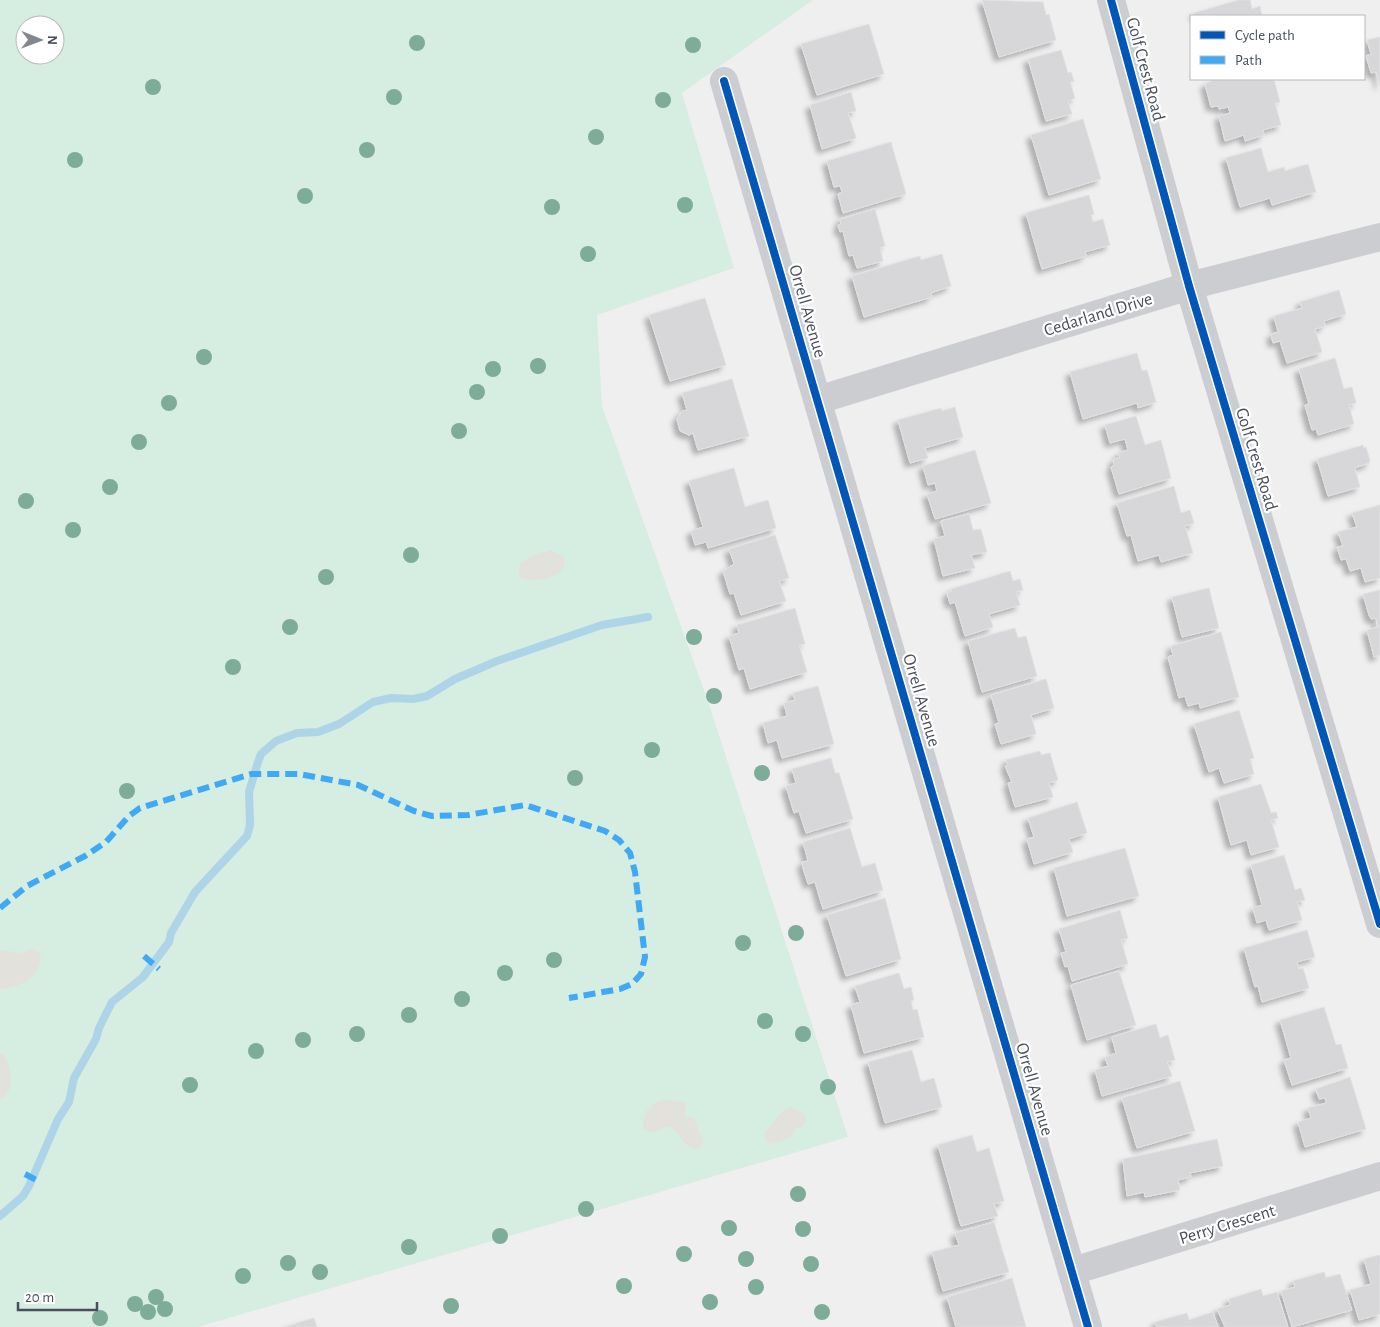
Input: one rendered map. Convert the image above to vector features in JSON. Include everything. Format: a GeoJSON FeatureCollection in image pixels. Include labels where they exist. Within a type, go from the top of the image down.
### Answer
{"type":"FeatureCollection","features":[{"type":"Feature","properties":{"kind":"street","name":"Golf Crest Road"},"geometry":{"type":"LineString","coordinates":[[1112,0],[1189,286],[1380,924]]}},
{"type":"Feature","properties":{"kind":"street","name":"Orrell Avenue"},"geometry":{"type":"LineString","coordinates":[[724,82],[1088,1327]]}},
{"type":"Feature","properties":{"kind":"street","name":"Cedarland Drive"},"geometry":{"type":"LineString","coordinates":[[818,400],[1189,286],[1380,237]]}},
{"type":"Feature","properties":{"kind":"street","name":"Perry Crescent"},"geometry":{"type":"LineString","coordinates":[[1073,1271],[1380,1176]]}},
{"type":"Feature","properties":{"kind":"green space"},"geometry":{"type":"Polygon","coordinates":[[[0,0],[813,0],[682,93],[734,268],[597,315],[602,406],[710,707],[848,1137],[198,1327],[0,1327],[0,0]]]}},
{"type":"Feature","properties":{"kind":"sand"},"geometry":{"type":"Polygon","coordinates":[[[551,550],[564,557],[564,564],[557,574],[536,580],[522,579],[519,575],[520,564],[532,556],[551,550]]]}},
{"type":"Feature","properties":{"kind":"sand"},"geometry":{"type":"Polygon","coordinates":[[[31,949],[40,952],[38,968],[34,974],[22,983],[0,989],[0,950],[22,953],[31,949]]]}},
{"type":"Feature","properties":{"kind":"sand"},"geometry":{"type":"Polygon","coordinates":[[[0,1053],[4,1054],[9,1065],[11,1078],[8,1091],[0,1100],[0,1053]]]}},
{"type":"Feature","properties":{"kind":"sand"},"geometry":{"type":"Polygon","coordinates":[[[662,1100],[686,1102],[685,1117],[694,1118],[703,1142],[700,1147],[693,1149],[678,1133],[666,1126],[656,1131],[644,1130],[644,1119],[647,1111],[662,1100]]]}},
{"type":"Feature","properties":{"kind":"sand"},"geometry":{"type":"Polygon","coordinates":[[[791,1107],[803,1113],[806,1118],[804,1126],[795,1129],[791,1137],[773,1144],[766,1141],[764,1133],[780,1114],[791,1107]]]}},
{"type":"Feature","properties":{"kind":"building"},"geometry":{"type":"Polygon","coordinates":[[[982,0],[1043,2],[1046,15],[1049,14],[1056,40],[999,57],[982,0]]]}},
{"type":"Feature","properties":{"kind":"building"},"geometry":{"type":"Polygon","coordinates":[[[1239,0],[1250,0],[1252,9],[1260,6],[1262,15],[1195,15],[1194,13],[1239,0]]]}},
{"type":"Feature","properties":{"kind":"building"},"geometry":{"type":"Polygon","coordinates":[[[869,24],[884,74],[817,95],[801,44],[869,24]]]}},
{"type":"Feature","properties":{"kind":"building"},"geometry":{"type":"Polygon","coordinates":[[[1380,37],[1380,86],[1376,72],[1371,73],[1366,56],[1371,54],[1367,40],[1380,37]]]}},
{"type":"Feature","properties":{"kind":"building"},"geometry":{"type":"Polygon","coordinates":[[[1061,50],[1068,73],[1071,72],[1074,81],[1070,82],[1075,98],[1068,101],[1072,114],[1046,121],[1028,59],[1061,50]]]}},
{"type":"Feature","properties":{"kind":"building"},"geometry":{"type":"Polygon","coordinates":[[[1214,80],[1274,80],[1280,102],[1275,103],[1281,125],[1263,130],[1264,135],[1245,141],[1244,135],[1225,141],[1219,116],[1230,113],[1228,107],[1219,109],[1218,106],[1211,107],[1205,84],[1214,80]]]}},
{"type":"Feature","properties":{"kind":"building"},"geometry":{"type":"Polygon","coordinates":[[[851,92],[856,111],[848,113],[856,138],[822,149],[810,105],[851,92]]]}},
{"type":"Feature","properties":{"kind":"building"},"geometry":{"type":"Polygon","coordinates":[[[1083,119],[1101,179],[1049,195],[1031,135],[1083,119]]]}},
{"type":"Feature","properties":{"kind":"building"},"geometry":{"type":"Polygon","coordinates":[[[891,142],[906,194],[843,213],[838,194],[842,192],[840,186],[834,187],[827,161],[891,142]]]}},
{"type":"Feature","properties":{"kind":"building"},"geometry":{"type":"Polygon","coordinates":[[[1261,148],[1268,172],[1284,167],[1285,171],[1308,164],[1316,192],[1272,205],[1270,198],[1240,207],[1226,158],[1261,148]]]}},
{"type":"Feature","properties":{"kind":"building"},"geometry":{"type":"Polygon","coordinates":[[[1089,195],[1094,214],[1091,215],[1093,222],[1103,219],[1110,245],[1085,252],[1086,256],[1042,269],[1026,213],[1089,195]]]}},
{"type":"Feature","properties":{"kind":"building"},"geometry":{"type":"Polygon","coordinates":[[[875,209],[885,246],[880,248],[883,261],[857,268],[853,255],[849,256],[843,231],[840,232],[838,225],[841,224],[840,219],[875,209]]]}},
{"type":"Feature","properties":{"kind":"building"},"geometry":{"type":"Polygon","coordinates":[[[942,254],[951,286],[931,293],[932,297],[864,317],[852,276],[920,256],[921,260],[942,254]]]}},
{"type":"Feature","properties":{"kind":"building"},"geometry":{"type":"Polygon","coordinates":[[[1339,290],[1346,314],[1324,321],[1325,326],[1315,329],[1322,352],[1287,363],[1280,341],[1273,343],[1271,334],[1278,332],[1274,316],[1302,308],[1300,302],[1339,290]]]}},
{"type":"Feature","properties":{"kind":"building"},"geometry":{"type":"Polygon","coordinates":[[[705,298],[726,365],[670,381],[649,315],[705,298]]]}},
{"type":"Feature","properties":{"kind":"building"},"geometry":{"type":"Polygon","coordinates":[[[1137,353],[1142,371],[1147,370],[1156,402],[1138,408],[1137,403],[1083,419],[1070,372],[1137,353]]]}},
{"type":"Feature","properties":{"kind":"building"},"geometry":{"type":"Polygon","coordinates":[[[1335,358],[1344,389],[1352,387],[1356,403],[1349,405],[1354,424],[1318,435],[1316,429],[1312,430],[1305,405],[1309,404],[1299,369],[1335,358]]]}},
{"type":"Feature","properties":{"kind":"building"},"geometry":{"type":"Polygon","coordinates":[[[732,379],[749,436],[698,450],[693,433],[689,435],[680,431],[677,419],[682,411],[687,410],[682,393],[732,379]]]}},
{"type":"Feature","properties":{"kind":"building"},"geometry":{"type":"Polygon","coordinates":[[[955,407],[963,437],[925,448],[928,458],[910,463],[898,420],[941,408],[942,411],[955,407]]]}},
{"type":"Feature","properties":{"kind":"building"},"geometry":{"type":"Polygon","coordinates":[[[1136,416],[1145,445],[1161,440],[1171,478],[1119,494],[1111,467],[1114,465],[1113,460],[1120,457],[1118,453],[1128,450],[1125,439],[1110,443],[1105,425],[1136,416]]]}},
{"type":"Feature","properties":{"kind":"building"},"geometry":{"type":"Polygon","coordinates":[[[1363,445],[1364,448],[1366,447],[1370,460],[1369,463],[1355,468],[1360,487],[1328,496],[1317,459],[1363,445]]]}},
{"type":"Feature","properties":{"kind":"building"},"geometry":{"type":"Polygon","coordinates":[[[975,450],[991,503],[935,519],[927,494],[937,491],[935,483],[928,485],[923,466],[975,450]]]}},
{"type":"Feature","properties":{"kind":"building"},"geometry":{"type":"Polygon","coordinates":[[[734,468],[745,507],[768,500],[776,528],[708,548],[706,542],[695,545],[691,531],[703,527],[689,481],[734,468]]]}},
{"type":"Feature","properties":{"kind":"building"},"geometry":{"type":"Polygon","coordinates":[[[1174,486],[1181,513],[1190,510],[1194,523],[1185,526],[1193,553],[1161,562],[1159,555],[1138,561],[1131,535],[1127,536],[1117,503],[1174,486]]]}},
{"type":"Feature","properties":{"kind":"building"},"geometry":{"type":"Polygon","coordinates":[[[1380,505],[1380,578],[1365,582],[1361,568],[1350,571],[1346,559],[1341,560],[1337,547],[1343,546],[1338,532],[1357,527],[1352,513],[1380,505]]]}},
{"type":"Feature","properties":{"kind":"building"},"geometry":{"type":"Polygon","coordinates":[[[969,514],[973,530],[981,529],[987,552],[971,555],[975,568],[943,576],[934,539],[945,536],[941,521],[969,514]]]}},
{"type":"Feature","properties":{"kind":"building"},"geometry":{"type":"Polygon","coordinates":[[[775,535],[789,578],[779,581],[786,601],[741,615],[734,593],[730,594],[723,571],[734,564],[729,549],[775,535]]]}},
{"type":"Feature","properties":{"kind":"building"},"geometry":{"type":"Polygon","coordinates":[[[1010,571],[1013,581],[1020,579],[1023,590],[1016,592],[1020,605],[989,614],[993,627],[965,636],[955,602],[950,604],[947,593],[952,591],[951,589],[1010,571]]]}},
{"type":"Feature","properties":{"kind":"building"},"geometry":{"type":"Polygon","coordinates":[[[1209,588],[1219,628],[1182,637],[1172,597],[1209,588]]]}},
{"type":"Feature","properties":{"kind":"building"},"geometry":{"type":"Polygon","coordinates":[[[1380,590],[1380,655],[1374,657],[1367,630],[1378,627],[1376,618],[1371,619],[1369,615],[1363,594],[1380,590]]]}},
{"type":"Feature","properties":{"kind":"building"},"geometry":{"type":"Polygon","coordinates":[[[795,608],[805,644],[799,645],[807,672],[750,689],[744,668],[739,670],[729,636],[739,633],[737,625],[795,608]]]}},
{"type":"Feature","properties":{"kind":"building"},"geometry":{"type":"Polygon","coordinates":[[[1015,628],[1018,638],[1026,636],[1037,676],[982,692],[968,641],[1015,628]]]}},
{"type":"Feature","properties":{"kind":"building"},"geometry":{"type":"Polygon","coordinates":[[[1221,632],[1239,697],[1200,708],[1199,703],[1188,706],[1185,696],[1179,698],[1168,657],[1173,655],[1171,646],[1221,632]]]}},
{"type":"Feature","properties":{"kind":"building"},"geometry":{"type":"Polygon","coordinates":[[[1046,679],[1054,708],[1031,715],[1036,734],[1001,744],[995,724],[999,723],[991,695],[1046,679]]]}},
{"type":"Feature","properties":{"kind":"building"},"geometry":{"type":"Polygon","coordinates":[[[818,686],[834,744],[782,758],[777,740],[768,743],[763,723],[787,716],[784,703],[795,700],[793,693],[818,686]]]}},
{"type":"Feature","properties":{"kind":"building"},"geometry":{"type":"Polygon","coordinates":[[[1239,710],[1254,758],[1250,759],[1254,774],[1224,783],[1219,768],[1209,772],[1194,724],[1239,710]]]}},
{"type":"Feature","properties":{"kind":"building"},"geometry":{"type":"Polygon","coordinates":[[[1040,751],[1041,755],[1050,753],[1058,780],[1049,783],[1053,797],[1015,807],[1008,783],[1012,782],[1005,766],[1008,765],[1006,760],[1040,751]]]}},
{"type":"Feature","properties":{"kind":"building"},"geometry":{"type":"Polygon","coordinates":[[[831,758],[835,773],[839,773],[853,819],[806,833],[799,811],[794,813],[786,786],[796,783],[792,769],[831,758]]]}},
{"type":"Feature","properties":{"kind":"building"},"geometry":{"type":"Polygon","coordinates":[[[1261,784],[1271,813],[1276,812],[1278,818],[1271,820],[1279,847],[1251,855],[1247,840],[1231,845],[1218,797],[1261,784]]]}},
{"type":"Feature","properties":{"kind":"building"},"geometry":{"type":"Polygon","coordinates":[[[1077,802],[1087,833],[1069,839],[1073,852],[1034,864],[1027,839],[1034,837],[1028,818],[1077,802]]]}},
{"type":"Feature","properties":{"kind":"building"},"geometry":{"type":"Polygon","coordinates":[[[850,828],[862,867],[875,863],[883,890],[823,909],[815,882],[808,884],[803,868],[802,862],[808,861],[803,842],[850,828]]]}},
{"type":"Feature","properties":{"kind":"building"},"geometry":{"type":"Polygon","coordinates":[[[1125,848],[1139,896],[1067,916],[1054,868],[1125,848]]]}},
{"type":"Feature","properties":{"kind":"building"},"geometry":{"type":"Polygon","coordinates":[[[1284,855],[1295,890],[1301,888],[1305,900],[1297,902],[1302,920],[1269,930],[1266,920],[1257,923],[1253,908],[1262,905],[1251,865],[1284,855]]]}},
{"type":"Feature","properties":{"kind":"building"},"geometry":{"type":"Polygon","coordinates":[[[885,898],[901,959],[846,976],[827,915],[885,898]]]}},
{"type":"Feature","properties":{"kind":"building"},"geometry":{"type":"Polygon","coordinates":[[[1120,910],[1128,938],[1121,940],[1128,964],[1072,981],[1068,966],[1065,967],[1061,953],[1066,952],[1059,929],[1120,910]]]}},
{"type":"Feature","properties":{"kind":"building"},"geometry":{"type":"Polygon","coordinates":[[[1307,930],[1315,957],[1297,962],[1299,969],[1303,968],[1309,988],[1262,1002],[1258,986],[1255,987],[1244,948],[1307,930]]]}},
{"type":"Feature","properties":{"kind":"building"},"geometry":{"type":"Polygon","coordinates":[[[1119,971],[1136,1025],[1087,1040],[1071,985],[1119,971]]]}},
{"type":"Feature","properties":{"kind":"building"},"geometry":{"type":"Polygon","coordinates":[[[899,973],[904,989],[911,987],[914,1000],[911,1001],[913,1010],[917,1009],[924,1037],[864,1053],[851,1005],[860,1002],[855,986],[899,973]]]}},
{"type":"Feature","properties":{"kind":"building"},"geometry":{"type":"Polygon","coordinates":[[[1324,1007],[1336,1045],[1341,1044],[1348,1068],[1292,1085],[1284,1060],[1291,1058],[1280,1020],[1324,1007]]]}},
{"type":"Feature","properties":{"kind":"building"},"geometry":{"type":"Polygon","coordinates":[[[1156,1024],[1160,1038],[1168,1035],[1175,1060],[1167,1062],[1172,1076],[1102,1096],[1095,1070],[1108,1066],[1105,1057],[1116,1053],[1112,1037],[1156,1024]]]}},
{"type":"Feature","properties":{"kind":"building"},"geometry":{"type":"Polygon","coordinates":[[[912,1050],[921,1082],[934,1078],[942,1107],[885,1123],[868,1062],[912,1050]]]}},
{"type":"Feature","properties":{"kind":"building"},"geometry":{"type":"Polygon","coordinates":[[[1350,1077],[1366,1129],[1305,1147],[1298,1122],[1311,1118],[1308,1108],[1326,1103],[1325,1098],[1319,1099],[1316,1089],[1350,1077]]]}},
{"type":"Feature","properties":{"kind":"building"},"geometry":{"type":"Polygon","coordinates":[[[1180,1081],[1195,1131],[1137,1148],[1122,1098],[1180,1081]]]}},
{"type":"Feature","properties":{"kind":"building"},"geometry":{"type":"Polygon","coordinates":[[[972,1135],[977,1152],[989,1148],[1004,1201],[994,1204],[998,1216],[961,1226],[938,1145],[972,1135]]]}},
{"type":"Feature","properties":{"kind":"building"},"geometry":{"type":"Polygon","coordinates":[[[1217,1139],[1223,1166],[1190,1173],[1191,1177],[1178,1180],[1180,1190],[1145,1197],[1144,1192],[1127,1196],[1123,1159],[1217,1139]]]}},
{"type":"Feature","properties":{"kind":"building"},"geometry":{"type":"Polygon","coordinates":[[[994,1222],[1009,1272],[943,1291],[932,1252],[959,1245],[955,1233],[994,1222]]]}},
{"type":"Feature","properties":{"kind":"building"},"geometry":{"type":"Polygon","coordinates":[[[1380,1255],[1380,1314],[1359,1320],[1350,1290],[1371,1284],[1364,1259],[1380,1255]]]}},
{"type":"Feature","properties":{"kind":"building"},"geometry":{"type":"Polygon","coordinates":[[[1324,1272],[1326,1278],[1340,1274],[1352,1310],[1292,1327],[1281,1291],[1295,1287],[1293,1281],[1324,1272]]]}},
{"type":"Feature","properties":{"kind":"building"},"geometry":{"type":"Polygon","coordinates":[[[1012,1278],[1026,1327],[956,1327],[947,1297],[1012,1278]]]}},
{"type":"Feature","properties":{"kind":"building"},"geometry":{"type":"Polygon","coordinates":[[[1261,1289],[1263,1296],[1277,1292],[1288,1327],[1225,1327],[1217,1309],[1230,1305],[1229,1299],[1261,1289]]]}},
{"type":"Feature","properties":{"kind":"building"},"geometry":{"type":"Polygon","coordinates":[[[1213,1312],[1218,1327],[1157,1327],[1155,1322],[1187,1313],[1189,1320],[1213,1312]]]}},
{"type":"Feature","properties":{"kind":"building"},"geometry":{"type":"Polygon","coordinates":[[[314,1318],[317,1327],[284,1327],[314,1318]]]}},
{"type":"Feature","properties":{"kind":"waterway"},"geometry":{"type":"LineString","coordinates":[[0,1216],[23,1196],[29,1186],[58,1119],[69,1102],[74,1078],[96,1039],[99,1028],[112,1002],[143,977],[169,942],[171,933],[195,892],[247,836],[250,825],[249,792],[261,754],[276,741],[297,733],[318,732],[339,724],[373,702],[391,698],[413,699],[427,696],[455,679],[497,661],[602,625],[648,617]]}},
{"type":"Feature","properties":{"kind":"marked path"},"geometry":{"type":"LineString","coordinates":[[0,908],[27,886],[85,856],[106,842],[129,816],[140,808],[251,774],[299,774],[358,785],[414,811],[432,816],[468,815],[525,805],[605,831],[619,840],[630,853],[635,872],[645,957],[641,974],[632,984],[620,989],[569,998]]}},
{"type":"Feature","properties":{"kind":"marked path"},"geometry":{"type":"LineString","coordinates":[[144,956],[159,969]]}},
{"type":"Feature","properties":{"kind":"marked path"},"geometry":{"type":"LineString","coordinates":[[25,1174],[40,1182]]}},
{"type":"Feature","properties":{"kind":"cycle path"},"geometry":{"type":"LineString","coordinates":[[1111,0],[1189,286],[1380,924]]}},
{"type":"Feature","properties":{"kind":"cycle path"},"geometry":{"type":"LineString","coordinates":[[724,81],[1088,1327]]}}]}
